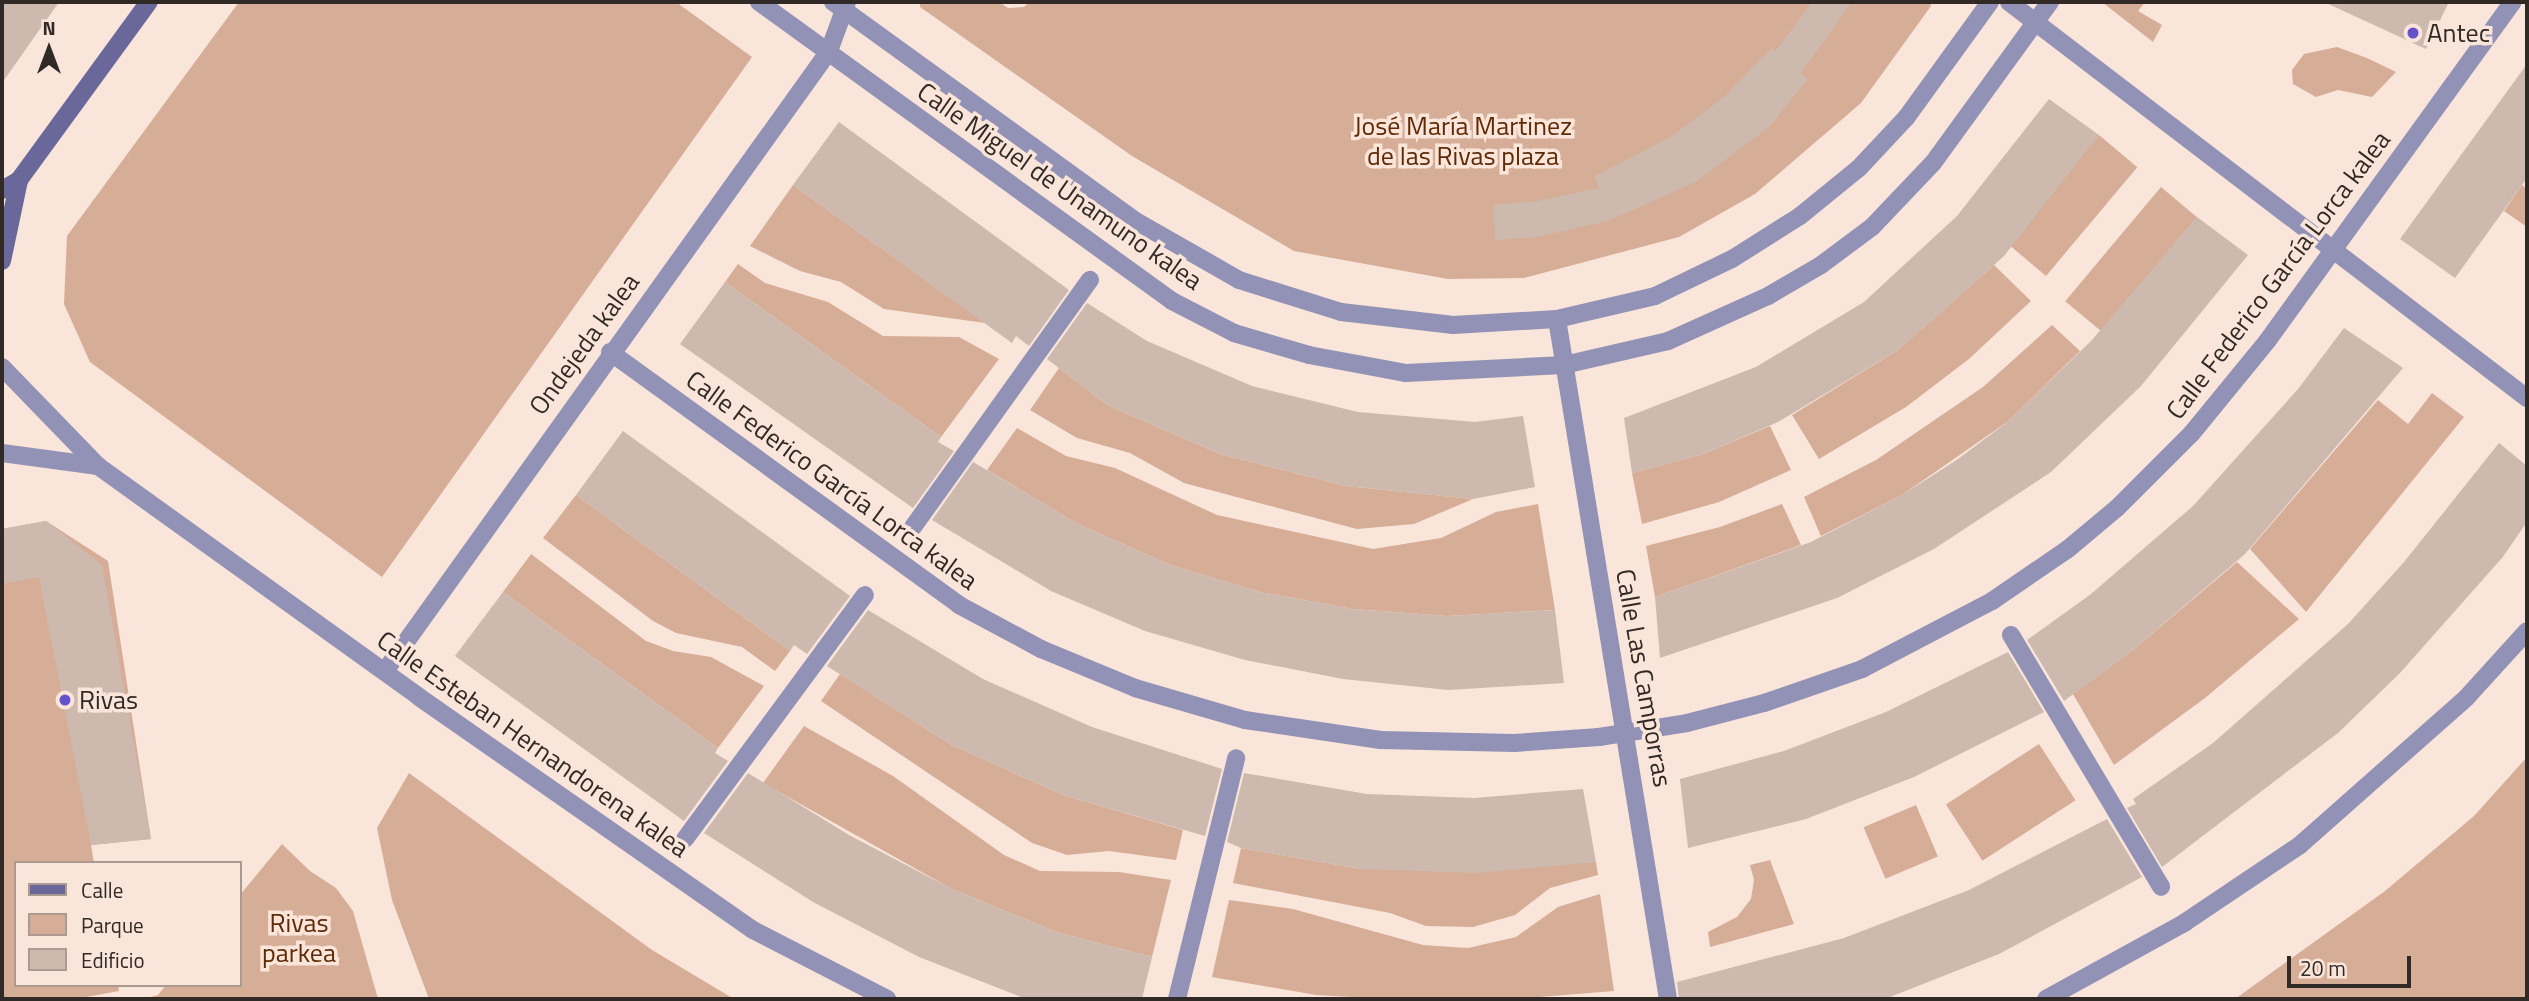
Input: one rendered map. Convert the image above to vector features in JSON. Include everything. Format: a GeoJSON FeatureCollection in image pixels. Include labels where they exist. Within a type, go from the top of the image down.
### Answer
{"type":"FeatureCollection","features":[{"type":"Feature","properties":{"kind":"street"},"geometry":{"type":"LineString","coordinates":[[2,190],[19,180],[149,2]]}},
{"type":"Feature","properties":{"kind":"street","name":"Calle Miguel de Unamuno kalea"},"geometry":{"type":"LineString","coordinates":[[759,2],[1107,257],[1172,301],[1234,333],[1309,355],[1406,373],[1564,365],[1668,341],[1768,296],[1821,265],[1872,227],[1933,163],[2050,2]]}},
{"type":"Feature","properties":{"kind":"street","name":"Calle Miguel de Unamuno kalea"},"geometry":{"type":"LineString","coordinates":[[842,4],[1134,220],[1240,280],[1329,310],[1424,324],[1557,319],[1655,296],[1732,259],[1800,216],[1859,168],[1906,118],[1990,2]]}},
{"type":"Feature","properties":{"kind":"street"},"geometry":{"type":"LineString","coordinates":[[2009,2],[2527,398]]}},
{"type":"Feature","properties":{"kind":"street","name":"Calle Federico García Lorca kalea"},"geometry":{"type":"LineString","coordinates":[[610,352],[959,605],[1041,649],[1135,688],[1245,720],[1381,740],[1514,743],[1626,732],[1764,704],[1862,669],[1992,601],[2098,524],[2192,433],[2336,251],[2513,2]]}},
{"type":"Feature","properties":{"kind":"street","name":"Ondejeda kalea"},"geometry":{"type":"LineString","coordinates":[[385,671],[610,352],[829,51],[842,4]]}},
{"type":"Feature","properties":{"kind":"street"},"geometry":{"type":"LineString","coordinates":[[2,261],[19,180]]}},
{"type":"Feature","properties":{"kind":"street"},"geometry":{"type":"LineString","coordinates":[[913,527],[1090,280]]}},
{"type":"Feature","properties":{"kind":"street","name":"Calle Las Camporras"},"geometry":{"type":"LineString","coordinates":[[1557,319],[1668,999]]}},
{"type":"Feature","properties":{"kind":"street"},"geometry":{"type":"LineString","coordinates":[[2,367],[98,466]]}},
{"type":"Feature","properties":{"kind":"street"},"geometry":{"type":"LineString","coordinates":[[2,453],[98,466]]}},
{"type":"Feature","properties":{"kind":"street","name":"Calle Esteban Hernandorena kalea"},"geometry":{"type":"LineString","coordinates":[[98,466],[753,930],[887,999]]}},
{"type":"Feature","properties":{"kind":"street"},"geometry":{"type":"LineString","coordinates":[[685,839],[865,594]]}},
{"type":"Feature","properties":{"kind":"street"},"geometry":{"type":"LineString","coordinates":[[2046,999],[2173,930],[2300,845],[2467,697],[2527,631]]}},
{"type":"Feature","properties":{"kind":"street"},"geometry":{"type":"LineString","coordinates":[[2011,635],[2161,887]]}},
{"type":"Feature","properties":{"kind":"street"},"geometry":{"type":"LineString","coordinates":[[1177,999],[1236,758]]}},
{"type":"Feature","properties":{"kind":"green space"},"geometry":{"type":"Polygon","coordinates":[[[239,2],[676,2],[752,57],[382,577],[90,362],[64,304],[67,236],[239,2]]]}},
{"type":"Feature","properties":{"kind":"green space","name":"José María Martinez de las Rivas plaza"},"geometry":{"type":"Polygon","coordinates":[[[920,2],[999,2],[1008,8],[1024,7],[1029,2],[1930,2],[1931,6],[1861,103],[1755,194],[1679,237],[1524,278],[1448,279],[1294,251],[1132,156],[920,7],[920,2]]]}},
{"type":"Feature","properties":{"kind":"green space"},"geometry":{"type":"Polygon","coordinates":[[[2102,2],[2145,2],[2138,11],[2162,25],[2153,42],[2102,2]]]}},
{"type":"Feature","properties":{"kind":"green space"},"geometry":{"type":"Polygon","coordinates":[[[2337,47],[2396,72],[2372,97],[2338,90],[2316,97],[2293,84],[2292,70],[2304,54],[2337,47]]]}},
{"type":"Feature","properties":{"kind":"green space"},"geometry":{"type":"Polygon","coordinates":[[[2099,135],[2137,167],[2046,276],[2008,244],[2099,135]]]}},
{"type":"Feature","properties":{"kind":"green space"},"geometry":{"type":"Polygon","coordinates":[[[793,185],[985,323],[884,309],[841,282],[800,271],[750,246],[793,185]]]}},
{"type":"Feature","properties":{"kind":"green space"},"geometry":{"type":"Polygon","coordinates":[[[2522,185],[2527,189],[2527,227],[2504,211],[2522,185]]]}},
{"type":"Feature","properties":{"kind":"green space"},"geometry":{"type":"Polygon","coordinates":[[[2161,187],[2197,217],[2101,331],[2065,301],[2161,187]]]}},
{"type":"Feature","properties":{"kind":"green space"},"geometry":{"type":"Polygon","coordinates":[[[738,264],[765,283],[828,302],[883,336],[959,337],[999,359],[941,437],[725,282],[738,264]]]}},
{"type":"Feature","properties":{"kind":"green space"},"geometry":{"type":"Polygon","coordinates":[[[1994,265],[2031,301],[1969,359],[1906,407],[1819,459],[1792,415],[1898,350],[1994,265]]]}},
{"type":"Feature","properties":{"kind":"green space"},"geometry":{"type":"Polygon","coordinates":[[[2052,325],[2080,351],[2010,420],[1902,495],[1821,536],[1804,497],[1876,460],[1983,387],[2052,325]]]}},
{"type":"Feature","properties":{"kind":"green space"},"geometry":{"type":"Polygon","coordinates":[[[1059,368],[1107,405],[1220,454],[1346,486],[1473,499],[1414,524],[1357,529],[1184,483],[1130,453],[1077,438],[1030,410],[1059,368]]]}},
{"type":"Feature","properties":{"kind":"green space"},"geometry":{"type":"Polygon","coordinates":[[[2432,393],[2464,417],[2306,612],[2250,549],[2378,400],[2408,424],[2432,393]]]}},
{"type":"Feature","properties":{"kind":"green space"},"geometry":{"type":"Polygon","coordinates":[[[1770,426],[1791,470],[1719,502],[1642,524],[1632,473],[1703,454],[1770,426]]]}},
{"type":"Feature","properties":{"kind":"green space"},"geometry":{"type":"Polygon","coordinates":[[[1017,428],[1066,456],[1115,468],[1217,515],[1373,549],[1441,538],[1496,512],[1538,504],[1555,610],[1447,616],[1353,609],[1260,592],[1170,565],[1080,525],[987,470],[1017,428]]]}},
{"type":"Feature","properties":{"kind":"green space"},"geometry":{"type":"Polygon","coordinates":[[[576,495],[790,651],[775,671],[742,647],[676,633],[653,621],[543,538],[576,495]]]}},
{"type":"Feature","properties":{"kind":"green space"},"geometry":{"type":"Polygon","coordinates":[[[1782,504],[1801,545],[1655,597],[1646,546],[1720,527],[1782,504]]]}},
{"type":"Feature","properties":{"kind":"green space","name":"Rivas"},"geometry":{"type":"Polygon","coordinates":[[[46,521],[108,561],[151,839],[91,845],[94,861],[14,861],[14,987],[118,987],[119,991],[76,999],[2,999],[2,529],[46,521]]]}},
{"type":"Feature","properties":{"kind":"green space"},"geometry":{"type":"Polygon","coordinates":[[[531,554],[646,641],[673,651],[711,657],[764,686],[718,748],[503,592],[531,554]]]}},
{"type":"Feature","properties":{"kind":"green space"},"geometry":{"type":"Polygon","coordinates":[[[2237,562],[2299,619],[2205,698],[2114,765],[2073,694],[2134,649],[2237,562]]]}},
{"type":"Feature","properties":{"kind":"green space"},"geometry":{"type":"Polygon","coordinates":[[[840,674],[950,744],[1063,795],[1183,830],[1176,860],[1109,851],[1067,855],[1032,843],[821,701],[840,674]]]}},
{"type":"Feature","properties":{"kind":"green space"},"geometry":{"type":"Polygon","coordinates":[[[804,726],[893,776],[1004,855],[1040,871],[1119,872],[1171,880],[1152,957],[1056,932],[950,888],[763,783],[804,726]]]}},
{"type":"Feature","properties":{"kind":"green space"},"geometry":{"type":"Polygon","coordinates":[[[2039,744],[2075,800],[1982,861],[1946,804],[2039,744]]]}},
{"type":"Feature","properties":{"kind":"green space"},"geometry":{"type":"Polygon","coordinates":[[[2527,757],[2527,999],[2235,999],[2385,891],[2474,816],[2527,757]]]}},
{"type":"Feature","properties":{"kind":"green space"},"geometry":{"type":"Polygon","coordinates":[[[409,773],[652,950],[734,999],[429,999],[392,900],[377,828],[409,773]]]}},
{"type":"Feature","properties":{"kind":"green space"},"geometry":{"type":"Polygon","coordinates":[[[1916,805],[1938,857],[1885,879],[1864,827],[1916,805]]]}},
{"type":"Feature","properties":{"kind":"green space","name":"Rivas parkea"},"geometry":{"type":"Polygon","coordinates":[[[282,844],[310,871],[336,888],[353,911],[378,999],[143,999],[158,995],[164,987],[242,987],[242,893],[282,844]]]}},
{"type":"Feature","properties":{"kind":"green space"},"geometry":{"type":"Polygon","coordinates":[[[1241,848],[1361,869],[1596,862],[1598,875],[1550,888],[1515,915],[1473,927],[1426,926],[1390,913],[1233,883],[1241,848]]]}},
{"type":"Feature","properties":{"kind":"green space"},"geometry":{"type":"Polygon","coordinates":[[[1770,860],[1794,924],[1710,947],[1708,932],[1737,917],[1751,899],[1754,880],[1750,865],[1770,860]]]}},
{"type":"Feature","properties":{"kind":"green space"},"geometry":{"type":"Polygon","coordinates":[[[1600,894],[1614,991],[1513,999],[1387,999],[1316,995],[1212,977],[1229,900],[1293,909],[1423,945],[1468,948],[1516,937],[1558,907],[1600,894]]]}},
{"type":"Feature","properties":{"kind":"building"},"geometry":{"type":"Polygon","coordinates":[[[2,2],[59,2],[2,83],[2,2]]]}},
{"type":"Feature","properties":{"kind":"building"},"geometry":{"type":"Polygon","coordinates":[[[1812,2],[1852,2],[1801,73],[1808,79],[1769,127],[1696,182],[1608,221],[1536,237],[1495,240],[1493,205],[1537,201],[1599,188],[1595,176],[1671,137],[1725,96],[1771,48],[1775,52],[1812,2]]]}},
{"type":"Feature","properties":{"kind":"building","name":"Antec"},"geometry":{"type":"Polygon","coordinates":[[[2324,2],[2449,2],[2426,49],[2324,2]]]}},
{"type":"Feature","properties":{"kind":"building"},"geometry":{"type":"Polygon","coordinates":[[[2527,64],[2527,178],[2455,278],[2400,239],[2527,64]]]}},
{"type":"Feature","properties":{"kind":"building"},"geometry":{"type":"Polygon","coordinates":[[[2049,99],[2099,135],[2004,256],[1898,350],[1778,422],[1703,454],[1632,473],[1624,418],[1756,367],[1864,302],[1957,216],[2049,99]]]}},
{"type":"Feature","properties":{"kind":"building"},"geometry":{"type":"Polygon","coordinates":[[[839,122],[1069,290],[1029,346],[1016,336],[1012,343],[793,185],[839,122]]]}},
{"type":"Feature","properties":{"kind":"building"},"geometry":{"type":"Polygon","coordinates":[[[2197,217],[2248,255],[2141,386],[2051,472],[1934,549],[1837,598],[1660,658],[1655,597],[1811,542],[1902,495],[1958,459],[2010,420],[2092,340],[2197,217]]]}},
{"type":"Feature","properties":{"kind":"building"},"geometry":{"type":"Polygon","coordinates":[[[725,282],[941,437],[938,442],[954,451],[913,508],[680,344],[725,282]]]}},
{"type":"Feature","properties":{"kind":"building"},"geometry":{"type":"Polygon","coordinates":[[[1087,303],[1147,341],[1252,386],[1358,412],[1475,422],[1523,416],[1535,487],[1473,499],[1346,486],[1220,454],[1107,405],[1047,359],[1087,303]]]}},
{"type":"Feature","properties":{"kind":"building"},"geometry":{"type":"Polygon","coordinates":[[[2344,328],[2403,368],[2245,554],[2134,649],[2064,701],[2027,640],[2091,594],[2193,506],[2298,389],[2344,328]]]}},
{"type":"Feature","properties":{"kind":"building"},"geometry":{"type":"Polygon","coordinates":[[[623,431],[850,596],[807,654],[794,645],[790,651],[576,495],[623,431]]]}},
{"type":"Feature","properties":{"kind":"building"},"geometry":{"type":"Polygon","coordinates":[[[2499,443],[2527,466],[2527,522],[2502,558],[2400,673],[2338,733],[2162,867],[2127,808],[2136,804],[2133,799],[2213,743],[2348,624],[2404,562],[2499,443]]]}},
{"type":"Feature","properties":{"kind":"building"},"geometry":{"type":"Polygon","coordinates":[[[973,462],[1080,525],[1170,565],[1260,592],[1353,609],[1447,616],[1555,610],[1564,683],[1448,690],[1343,679],[1245,660],[1145,631],[1051,591],[932,520],[973,462]]]}},
{"type":"Feature","properties":{"kind":"building"},"geometry":{"type":"Polygon","coordinates":[[[46,521],[102,565],[151,839],[91,845],[39,577],[2,584],[2,529],[46,521]]]}},
{"type":"Feature","properties":{"kind":"building"},"geometry":{"type":"Polygon","coordinates":[[[503,592],[718,748],[715,753],[728,761],[684,821],[455,656],[503,592]]]}},
{"type":"Feature","properties":{"kind":"building"},"geometry":{"type":"Polygon","coordinates":[[[868,610],[983,679],[1092,727],[1222,769],[1205,836],[1063,795],[950,744],[827,666],[868,610]]]}},
{"type":"Feature","properties":{"kind":"building"},"geometry":{"type":"Polygon","coordinates":[[[2008,652],[2044,712],[1914,777],[1806,819],[1688,848],[1680,779],[1784,751],[1886,712],[2008,652]]]}},
{"type":"Feature","properties":{"kind":"building"},"geometry":{"type":"Polygon","coordinates":[[[748,773],[849,835],[950,888],[1056,932],[1152,957],[1142,999],[1026,999],[919,957],[813,902],[704,833],[748,773]]]}},
{"type":"Feature","properties":{"kind":"building"},"geometry":{"type":"Polygon","coordinates":[[[1244,773],[1367,794],[1474,798],[1583,789],[1596,862],[1477,873],[1361,869],[1241,848],[1227,842],[1244,773]]]}},
{"type":"Feature","properties":{"kind":"building"},"geometry":{"type":"Polygon","coordinates":[[[2107,819],[2142,877],[1999,954],[1885,999],[1679,999],[1677,982],[1844,938],[1969,890],[2107,819]]]}},
{"type":"Feature","properties":{"kind":"place","name":"Antec"},"geometry":{"type":"Point","coordinates":[2413,33]}},
{"type":"Feature","properties":{"kind":"place","name":"Rivas"},"geometry":{"type":"Point","coordinates":[65,700]}}]}
